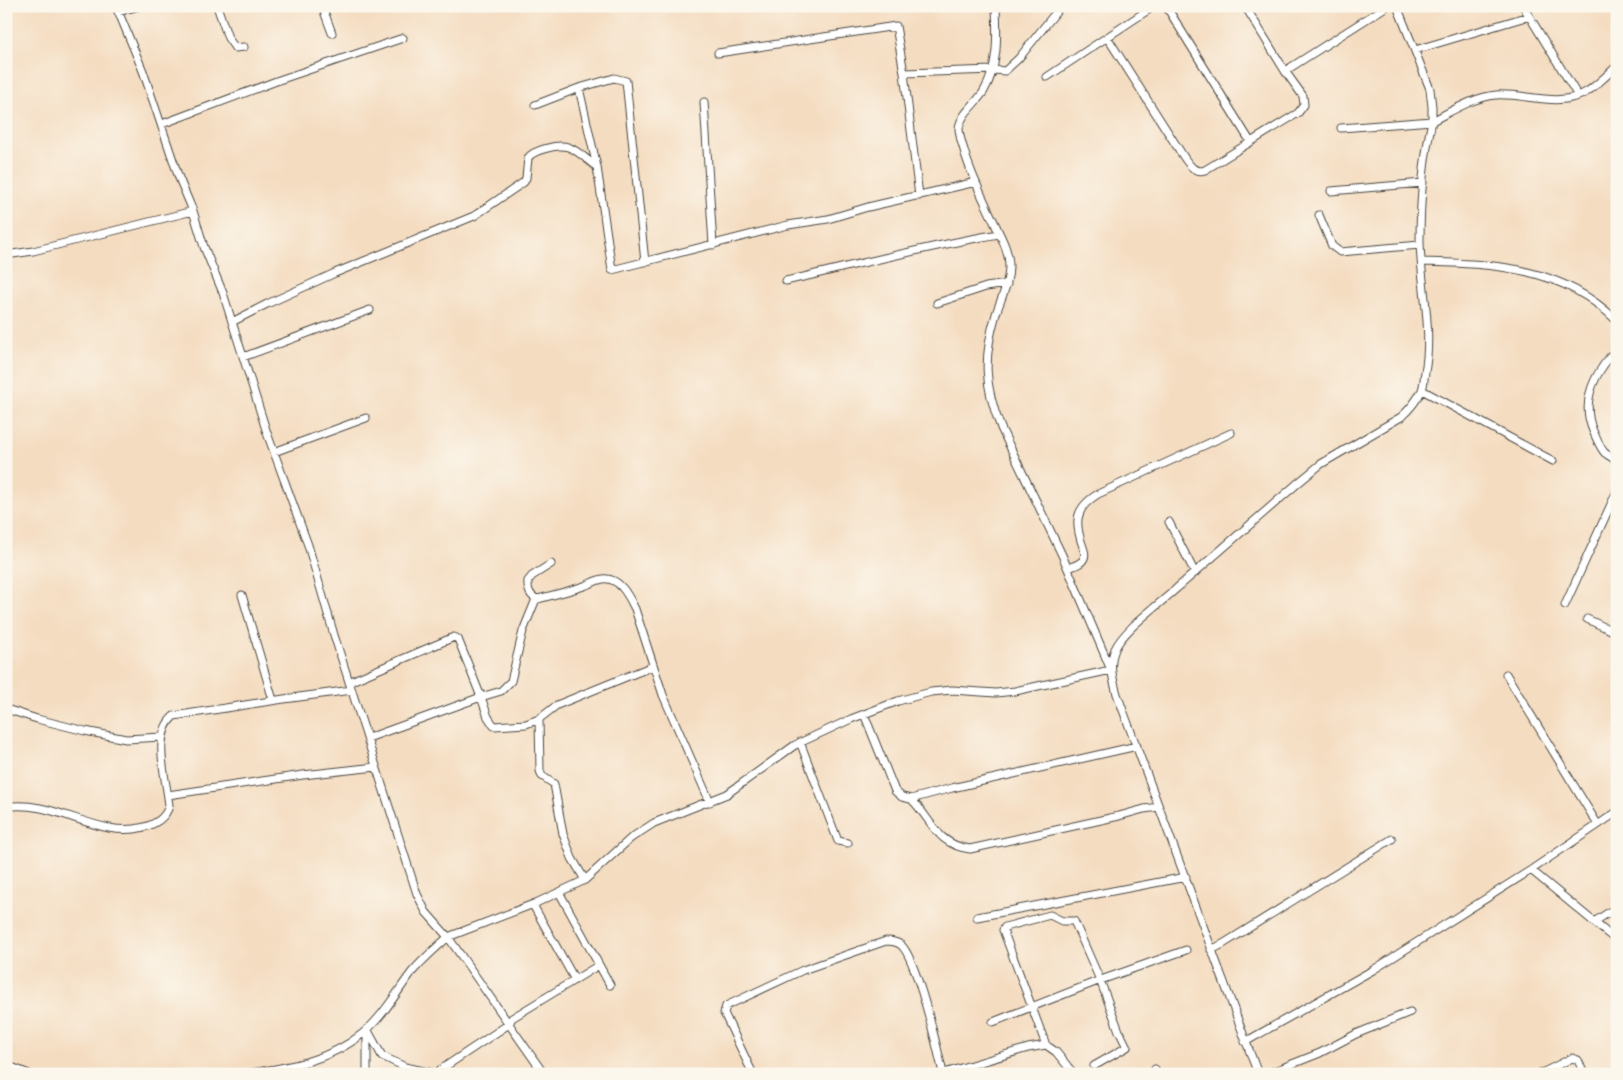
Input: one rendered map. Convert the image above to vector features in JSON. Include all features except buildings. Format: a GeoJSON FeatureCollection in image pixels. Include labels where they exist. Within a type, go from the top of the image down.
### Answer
{"type":"FeatureCollection","features":[{"type":"Feature","properties":{"kind":"street"},"geometry":{"type":"LineString","coordinates":[[139,6],[117,9],[143,71],[162,124],[179,178],[193,211],[204,247],[232,322],[274,452],[308,545],[349,682],[420,900],[426,912],[448,937],[544,1074]]}},
{"type":"Feature","properties":{"kind":"street"},"geometry":{"type":"LineString","coordinates":[[217,6],[228,38],[235,48],[244,47]]}},
{"type":"Feature","properties":{"kind":"street"},"geometry":{"type":"LineString","coordinates":[[322,6],[332,33]]}},
{"type":"Feature","properties":{"kind":"street"},"geometry":{"type":"LineString","coordinates":[[996,6],[997,28],[994,70],[984,92],[962,119],[959,128],[967,162],[1007,253],[1009,266],[1007,284],[996,312],[988,347],[987,370],[989,387],[1001,428],[1068,568],[1111,670],[1174,850],[1186,877],[1258,1074]]}},
{"type":"Feature","properties":{"kind":"street"},"geometry":{"type":"LineString","coordinates":[[904,73],[1005,71],[1019,58],[1061,6]]}},
{"type":"Feature","properties":{"kind":"street"},"geometry":{"type":"LineString","coordinates":[[1048,77],[1154,6]]}},
{"type":"Feature","properties":{"kind":"street"},"geometry":{"type":"LineString","coordinates":[[1166,6],[1250,141]]}},
{"type":"Feature","properties":{"kind":"street"},"geometry":{"type":"LineString","coordinates":[[1107,37],[1191,168],[1200,172],[1298,113],[1304,105],[1303,96],[1285,71],[1245,6]]}},
{"type":"Feature","properties":{"kind":"street"},"geometry":{"type":"LineString","coordinates":[[1285,71],[1387,6]]}},
{"type":"Feature","properties":{"kind":"street"},"geometry":{"type":"LineString","coordinates":[[1111,670],[1112,658],[1121,640],[1150,612],[1321,464],[1401,417],[1410,408],[1422,390],[1427,362],[1428,329],[1420,245],[1423,183],[1432,121],[1432,107],[1430,89],[1398,6]]}},
{"type":"Feature","properties":{"kind":"street"},"geometry":{"type":"LineString","coordinates":[[1523,6],[1578,96]]}},
{"type":"Feature","properties":{"kind":"street"},"geometry":{"type":"LineString","coordinates":[[1414,50],[1529,16]]}},
{"type":"Feature","properties":{"kind":"street"},"geometry":{"type":"LineString","coordinates":[[718,53],[896,26],[904,73],[919,196]]}},
{"type":"Feature","properties":{"kind":"street"},"geometry":{"type":"LineString","coordinates":[[162,124],[279,80],[403,38]]}},
{"type":"Feature","properties":{"kind":"street"},"geometry":{"type":"LineString","coordinates":[[1341,128],[1432,121],[1474,101],[1498,95],[1548,99],[1578,96],[1587,92],[1617,66]]}},
{"type":"Feature","properties":{"kind":"street"},"geometry":{"type":"LineString","coordinates":[[535,105],[579,88],[614,78],[626,81],[645,262]]}},
{"type":"Feature","properties":{"kind":"street"},"geometry":{"type":"LineString","coordinates":[[579,88],[597,167],[612,270],[788,225],[828,219],[868,207],[976,182]]}},
{"type":"Feature","properties":{"kind":"street"},"geometry":{"type":"LineString","coordinates":[[704,102],[713,245]]}},
{"type":"Feature","properties":{"kind":"street"},"geometry":{"type":"LineString","coordinates":[[232,322],[266,304],[318,281],[474,216],[524,182],[528,158],[534,152],[568,147],[597,167]]}},
{"type":"Feature","properties":{"kind":"street"},"geometry":{"type":"LineString","coordinates":[[1331,191],[1423,183]]}},
{"type":"Feature","properties":{"kind":"street"},"geometry":{"type":"LineString","coordinates":[[6,255],[33,251],[193,211]]}},
{"type":"Feature","properties":{"kind":"street"},"geometry":{"type":"LineString","coordinates":[[1319,215],[1332,246],[1340,252],[1420,245]]}},
{"type":"Feature","properties":{"kind":"street"},"geometry":{"type":"LineString","coordinates":[[786,281],[864,264],[909,251],[999,234]]}},
{"type":"Feature","properties":{"kind":"street"},"geometry":{"type":"LineString","coordinates":[[1422,262],[1493,265],[1536,274],[1574,288],[1599,304],[1617,320]]}},
{"type":"Feature","properties":{"kind":"street"},"geometry":{"type":"LineString","coordinates":[[937,303],[986,287],[1007,284]]}},
{"type":"Feature","properties":{"kind":"street"},"geometry":{"type":"LineString","coordinates":[[243,357],[370,310]]}},
{"type":"Feature","properties":{"kind":"street"},"geometry":{"type":"LineString","coordinates":[[1617,349],[1601,368],[1591,385],[1588,398],[1590,425],[1604,452],[1617,461]]}},
{"type":"Feature","properties":{"kind":"street"},"geometry":{"type":"LineString","coordinates":[[1422,390],[1553,461]]}},
{"type":"Feature","properties":{"kind":"street"},"geometry":{"type":"LineString","coordinates":[[274,452],[366,418]]}},
{"type":"Feature","properties":{"kind":"street"},"geometry":{"type":"LineString","coordinates":[[1068,568],[1084,558],[1085,554],[1079,537],[1078,521],[1082,507],[1088,500],[1231,433]]}},
{"type":"Feature","properties":{"kind":"street"},"geometry":{"type":"LineString","coordinates":[[1565,604],[1617,491]]}},
{"type":"Feature","properties":{"kind":"street"},"geometry":{"type":"LineString","coordinates":[[1169,522],[1195,572]]}},
{"type":"Feature","properties":{"kind":"street"},"geometry":{"type":"LineString","coordinates":[[536,599],[528,589],[528,581],[532,576],[551,564]]}},
{"type":"Feature","properties":{"kind":"street"},"geometry":{"type":"LineString","coordinates":[[536,599],[586,586],[602,579],[609,579],[623,588],[635,610],[653,666],[677,730],[710,802]]}},
{"type":"Feature","properties":{"kind":"street"},"geometry":{"type":"LineString","coordinates":[[242,595],[274,700]]}},
{"type":"Feature","properties":{"kind":"street"},"geometry":{"type":"LineString","coordinates":[[368,738],[469,700],[501,691],[511,681],[523,631],[536,599]]}},
{"type":"Feature","properties":{"kind":"street"},"geometry":{"type":"LineString","coordinates":[[1587,619],[1617,633]]}},
{"type":"Feature","properties":{"kind":"street"},"geometry":{"type":"LineString","coordinates":[[349,682],[454,637],[458,639],[488,717],[494,726],[526,724],[539,719],[557,705],[653,666]]}},
{"type":"Feature","properties":{"kind":"street"},"geometry":{"type":"LineString","coordinates":[[244,1074],[276,1069],[317,1059],[341,1048],[367,1029],[398,994],[412,972],[448,937],[533,905],[585,880],[631,838],[644,829],[667,817],[728,794],[800,742],[864,714],[914,696],[931,692],[952,690],[996,693],[1015,691],[1111,670]]}},
{"type":"Feature","properties":{"kind":"street"},"geometry":{"type":"LineString","coordinates":[[1506,674],[1598,825]]}},
{"type":"Feature","properties":{"kind":"street"},"geometry":{"type":"LineString","coordinates":[[6,807],[29,806],[109,828],[130,828],[155,824],[168,810],[162,737],[168,721],[174,716],[352,690]]}},
{"type":"Feature","properties":{"kind":"street"},"geometry":{"type":"LineString","coordinates":[[6,709],[85,731],[126,739],[162,737]]}},
{"type":"Feature","properties":{"kind":"street"},"geometry":{"type":"LineString","coordinates":[[864,714],[895,791],[902,797],[911,799],[1137,746]]}},
{"type":"Feature","properties":{"kind":"street"},"geometry":{"type":"LineString","coordinates":[[539,719],[540,771],[542,776],[554,784],[563,834],[572,858],[585,880]]}},
{"type":"Feature","properties":{"kind":"street"},"geometry":{"type":"LineString","coordinates":[[800,742],[838,841],[848,843]]}},
{"type":"Feature","properties":{"kind":"street"},"geometry":{"type":"LineString","coordinates":[[168,795],[376,766]]}},
{"type":"Feature","properties":{"kind":"street"},"geometry":{"type":"LineString","coordinates":[[911,799],[938,835],[951,844],[970,849],[1159,807]]}},
{"type":"Feature","properties":{"kind":"street"},"geometry":{"type":"LineString","coordinates":[[1246,1042],[1373,970],[1531,870],[1617,812]]}},
{"type":"Feature","properties":{"kind":"street"},"geometry":{"type":"LineString","coordinates":[[1212,950],[1392,839]]}},
{"type":"Feature","properties":{"kind":"street"},"geometry":{"type":"LineString","coordinates":[[1531,870],[1617,941]]}},
{"type":"Feature","properties":{"kind":"street"},"geometry":{"type":"LineString","coordinates":[[977,917],[1186,877]]}},
{"type":"Feature","properties":{"kind":"street"},"geometry":{"type":"LineString","coordinates":[[559,892],[610,984]]}},
{"type":"Feature","properties":{"kind":"street"},"geometry":{"type":"LineString","coordinates":[[533,905],[575,980]]}},
{"type":"Feature","properties":{"kind":"street"},"geometry":{"type":"LineString","coordinates":[[1594,922],[1617,907]]}},
{"type":"Feature","properties":{"kind":"street"},"geometry":{"type":"LineString","coordinates":[[1073,1073],[1056,1052],[1046,1045],[1003,933],[1005,927],[1050,915],[1062,921],[1074,921],[1127,1047],[1094,1066]]}},
{"type":"Feature","properties":{"kind":"street"},"geometry":{"type":"LineString","coordinates":[[753,1074],[724,1013],[724,1009],[729,1003],[803,970],[886,941],[899,943],[906,951],[928,1011],[942,1073],[1028,1048],[1046,1045]]}},
{"type":"Feature","properties":{"kind":"street"},"geometry":{"type":"LineString","coordinates":[[992,1022],[1100,980],[1186,950]]}},
{"type":"Feature","properties":{"kind":"street"},"geometry":{"type":"LineString","coordinates":[[367,1029],[382,1056],[405,1067],[438,1074],[440,1070],[509,1024],[512,1018],[599,965]]}},
{"type":"Feature","properties":{"kind":"street"},"geometry":{"type":"LineString","coordinates":[[1266,1074],[1320,1053],[1356,1034],[1410,1012]]}},
{"type":"Feature","properties":{"kind":"street"},"geometry":{"type":"LineString","coordinates":[[367,1029],[367,1074]]}},
{"type":"Feature","properties":{"kind":"street"},"geometry":{"type":"LineString","coordinates":[[1540,1074],[1572,1058],[1578,1060],[1584,1074]]}},
{"type":"Feature","properties":{"kind":"street"},"geometry":{"type":"LineString","coordinates":[[6,1065],[29,1074]]}}]}
